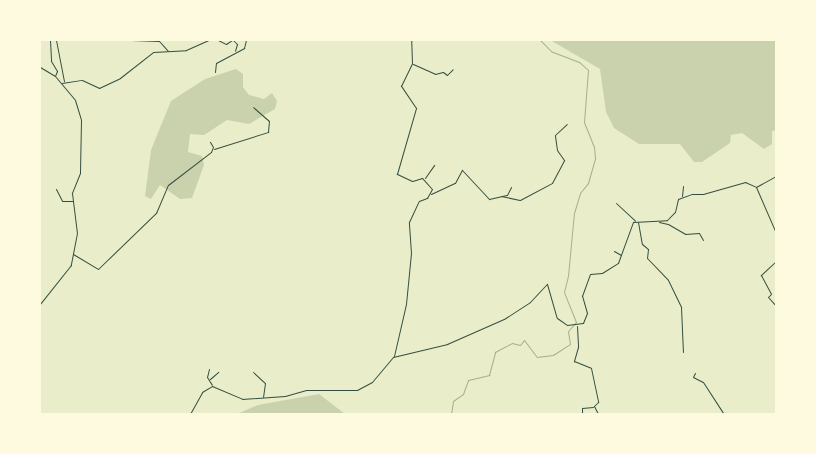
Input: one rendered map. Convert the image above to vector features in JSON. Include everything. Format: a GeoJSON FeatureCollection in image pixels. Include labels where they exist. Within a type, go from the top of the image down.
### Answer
{"type":"FeatureCollection","features":[{"type":"Feature","properties":{"kind":"street"},"geometry":{"type":"LineString","coordinates":[[50,40],[51,61],[57,71],[55,76]]}},
{"type":"Feature","properties":{"kind":"street"},"geometry":{"type":"LineString","coordinates":[[56,40],[63,82]]}},
{"type":"Feature","properties":{"kind":"street"},"geometry":{"type":"LineString","coordinates":[[131,40],[159,41],[168,51]]}},
{"type":"Feature","properties":{"kind":"street"},"geometry":{"type":"LineString","coordinates":[[63,82],[82,80],[99,88],[120,78],[153,52],[186,50],[208,40]]}},
{"type":"Feature","properties":{"kind":"street"},"geometry":{"type":"LineString","coordinates":[[218,40],[226,44],[232,40],[237,44],[234,51]]}},
{"type":"Feature","properties":{"kind":"street"},"geometry":{"type":"LineString","coordinates":[[214,72],[216,62],[234,51],[244,48],[246,40]]}},
{"type":"Feature","properties":{"kind":"street"},"geometry":{"type":"LineString","coordinates":[[411,40],[412,64],[401,86],[416,108],[397,174],[412,180],[424,179],[434,166]]}},
{"type":"Feature","properties":{"kind":"street"},"geometry":{"type":"LineString","coordinates":[[412,64],[434,74],[443,72],[447,75],[453,69]]}},
{"type":"Feature","properties":{"kind":"street"},"geometry":{"type":"LineString","coordinates":[[40,67],[63,82],[76,102],[81,120],[80,172],[72,192],[77,233],[68,272],[40,304]]}},
{"type":"Feature","properties":{"kind":"street"},"geometry":{"type":"LineString","coordinates":[[72,254],[98,269],[156,213],[168,185],[203,161],[213,149],[268,132],[269,121],[253,107]]}},
{"type":"Feature","properties":{"kind":"street"},"geometry":{"type":"LineString","coordinates":[[501,196],[520,200],[552,183],[564,160],[557,150],[556,135],[567,124]]}},
{"type":"Feature","properties":{"kind":"street"},"geometry":{"type":"LineString","coordinates":[[210,142],[213,149]]}},
{"type":"Feature","properties":{"kind":"street"},"geometry":{"type":"LineString","coordinates":[[209,369],[209,379],[212,386],[240,398],[262,398],[306,390],[357,390],[372,382],[393,357],[406,304],[411,254],[409,222],[418,201],[455,183],[462,170],[488,199],[507,195],[511,187]]}},
{"type":"Feature","properties":{"kind":"street"},"geometry":{"type":"LineString","coordinates":[[756,187],[776,176]]}},
{"type":"Feature","properties":{"kind":"street"},"geometry":{"type":"LineString","coordinates":[[424,179],[432,187],[431,194]]}},
{"type":"Feature","properties":{"kind":"street"},"geometry":{"type":"LineString","coordinates":[[658,222],[671,216],[677,201],[683,197],[745,182],[756,187],[776,233]]}},
{"type":"Feature","properties":{"kind":"street"},"geometry":{"type":"LineString","coordinates":[[683,186],[683,197]]}},
{"type":"Feature","properties":{"kind":"street"},"geometry":{"type":"LineString","coordinates":[[56,190],[62,201],[74,201]]}},
{"type":"Feature","properties":{"kind":"street"},"geometry":{"type":"LineString","coordinates":[[616,203],[637,221],[642,244],[648,249],[647,258],[668,280],[681,306],[683,352]]}},
{"type":"Feature","properties":{"kind":"street"},"geometry":{"type":"LineString","coordinates":[[393,357],[447,344],[504,319],[530,302],[547,284],[555,316],[564,324],[577,325],[586,318],[582,296],[590,274],[602,273],[615,266],[637,221]]}},
{"type":"Feature","properties":{"kind":"street"},"geometry":{"type":"LineString","coordinates":[[637,221],[668,224],[685,234],[699,233],[703,240]]}},
{"type":"Feature","properties":{"kind":"street"},"geometry":{"type":"LineString","coordinates":[[614,250],[621,256]]}},
{"type":"Feature","properties":{"kind":"street"},"geometry":{"type":"LineString","coordinates":[[776,261],[761,275],[771,294],[768,297],[776,306]]}},
{"type":"Feature","properties":{"kind":"street"},"geometry":{"type":"LineString","coordinates":[[577,325],[578,347],[574,361],[591,368],[598,402],[594,406],[582,408]]}},
{"type":"Feature","properties":{"kind":"street"},"geometry":{"type":"LineString","coordinates":[[209,379],[218,372]]}},
{"type":"Feature","properties":{"kind":"street"},"geometry":{"type":"LineString","coordinates":[[253,372],[264,382],[262,398]]}},
{"type":"Feature","properties":{"kind":"street"},"geometry":{"type":"LineString","coordinates":[[695,373],[693,377],[703,382],[724,414]]}},
{"type":"Feature","properties":{"kind":"street"},"geometry":{"type":"LineString","coordinates":[[190,414],[202,392],[212,386]]}},
{"type":"Feature","properties":{"kind":"street"},"geometry":{"type":"LineString","coordinates":[[776,390],[776,403]]}},
{"type":"Feature","properties":{"kind":"street"},"geometry":{"type":"LineString","coordinates":[[580,404],[582,414]]}},
{"type":"Feature","properties":{"kind":"street"},"geometry":{"type":"LineString","coordinates":[[594,406],[598,414]]}},
{"type":"Feature","properties":{"kind":"green space"},"geometry":{"type":"Polygon","coordinates":[[[550,40],[776,40],[776,130],[772,131],[772,144],[764,149],[742,133],[731,135],[730,143],[702,162],[694,162],[680,144],[639,144],[614,128],[606,112],[600,69],[550,40]]]}},
{"type":"Feature","properties":{"kind":"green space"},"geometry":{"type":"Polygon","coordinates":[[[236,69],[243,74],[243,87],[249,95],[264,99],[272,93],[277,101],[275,109],[249,124],[227,120],[204,135],[190,134],[188,152],[202,156],[204,165],[192,198],[180,199],[160,185],[151,199],[145,196],[151,150],[171,101],[205,79],[236,69]]]}},
{"type":"Feature","properties":{"kind":"green space"},"geometry":{"type":"Polygon","coordinates":[[[319,394],[345,414],[237,414],[258,405],[319,394]]]}},
{"type":"Feature","properties":{"kind":"waterway"},"geometry":{"type":"LineString","coordinates":[[451,414],[453,401],[463,394],[468,380],[489,375],[495,352],[512,343],[520,345],[524,340],[537,357],[553,355],[570,344],[568,331],[576,322],[564,292],[568,276],[574,213],[580,193],[588,183],[595,158],[594,147],[584,122],[588,70],[579,62],[551,51],[540,40]]}}]}
